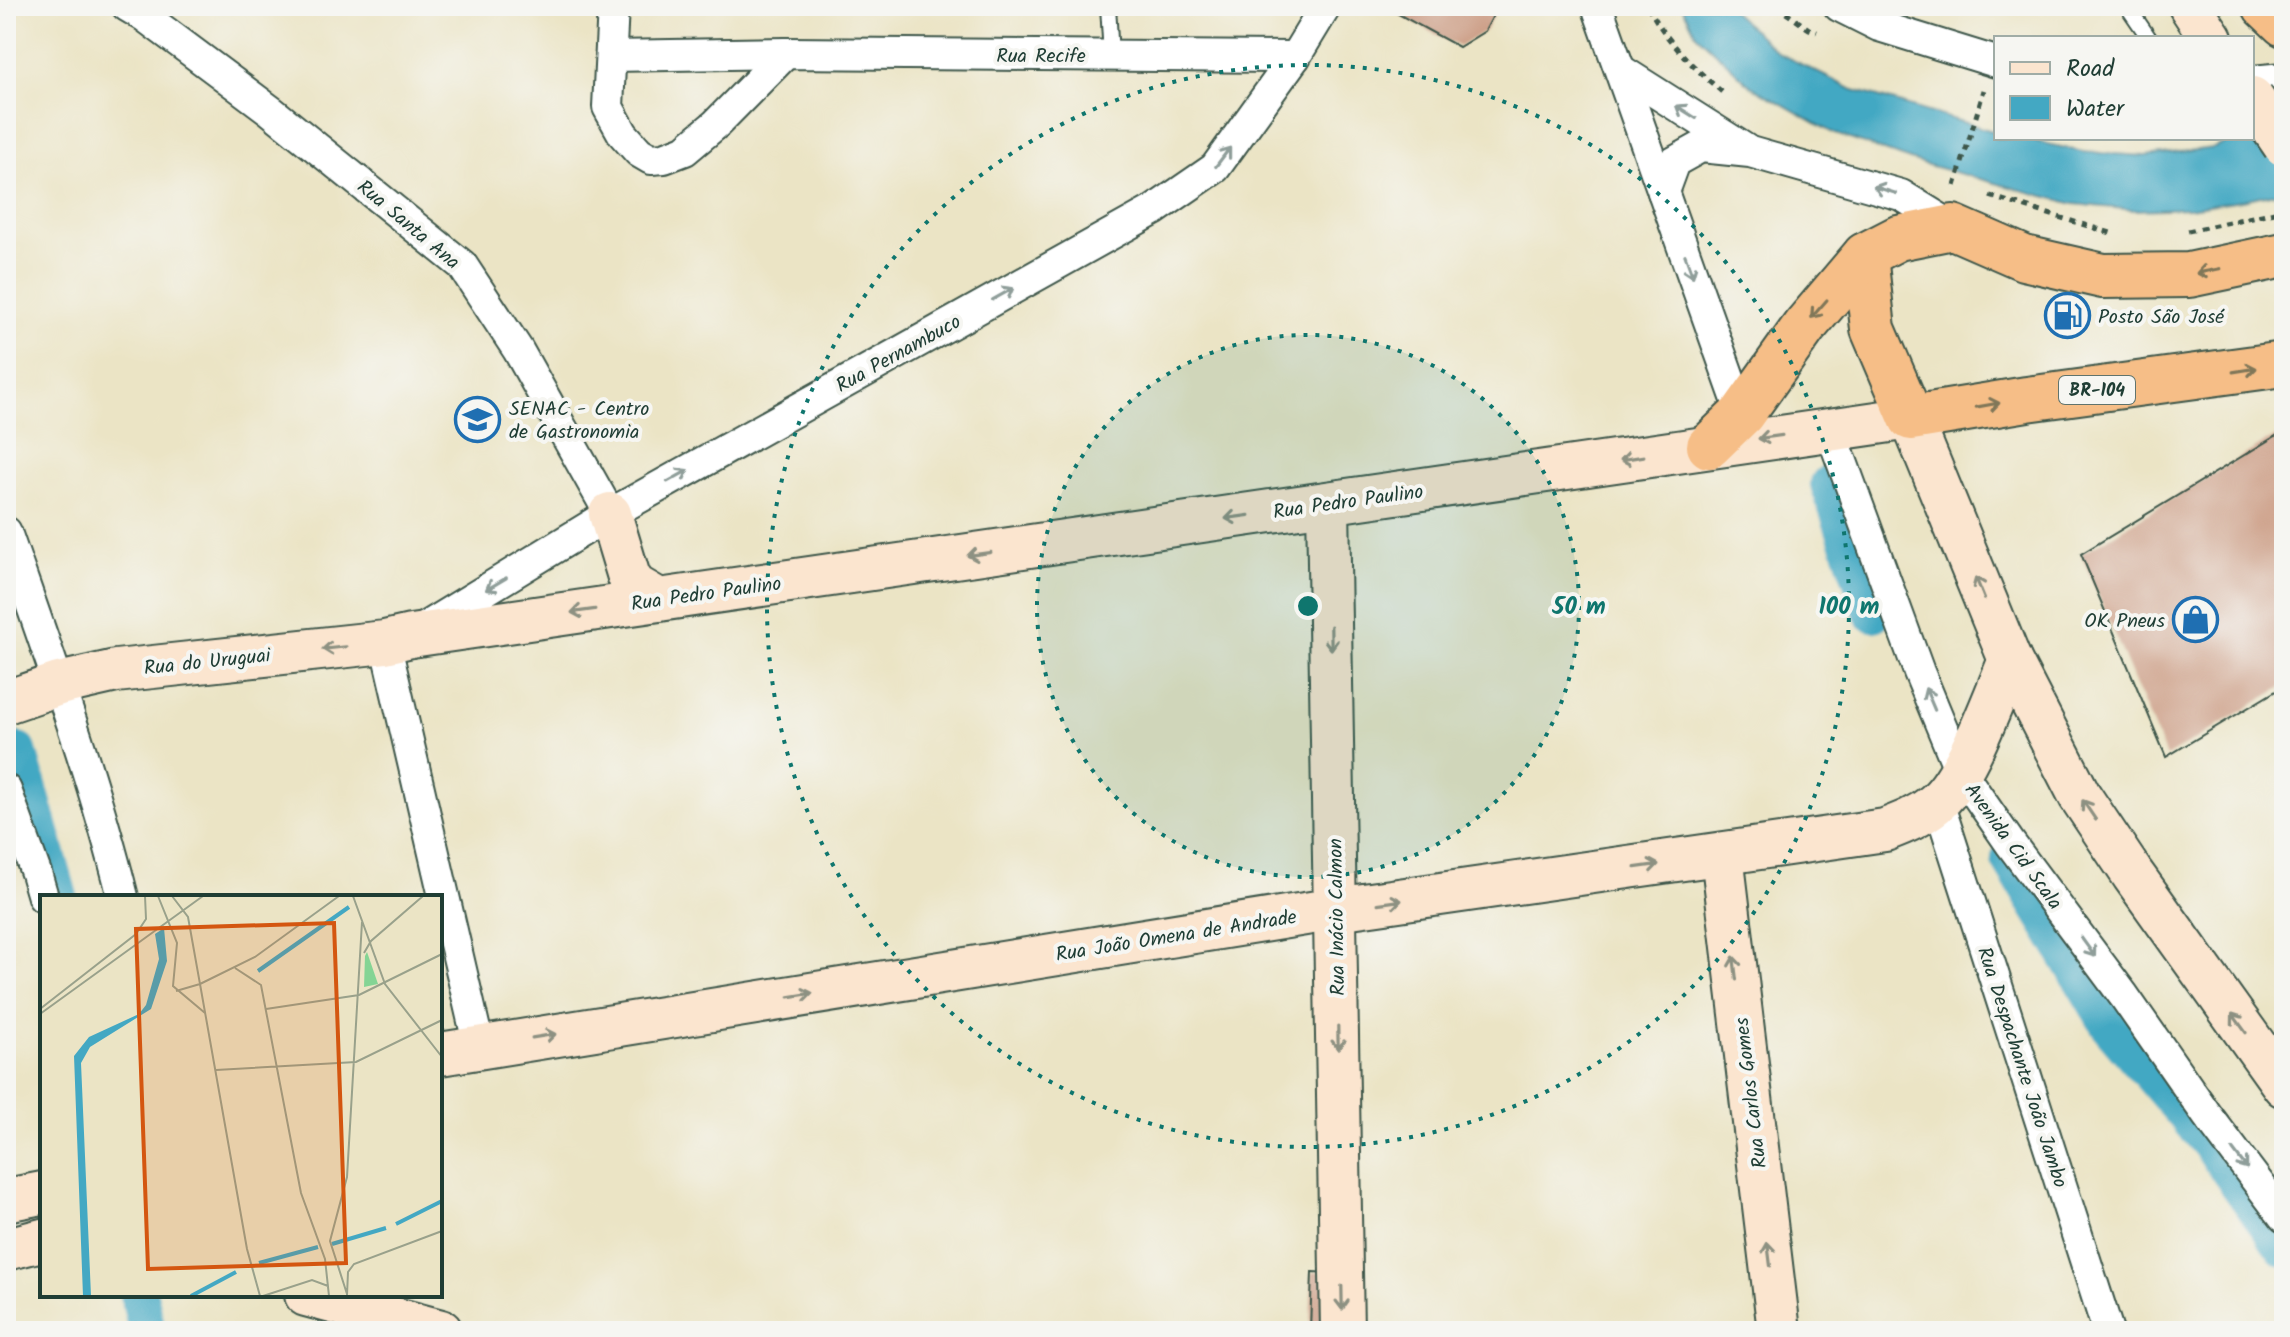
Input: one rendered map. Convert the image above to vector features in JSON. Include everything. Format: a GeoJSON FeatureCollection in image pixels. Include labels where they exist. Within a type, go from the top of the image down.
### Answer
{"type":"FeatureCollection","features":[{"type":"Feature","properties":{"kind":"highway"},"geometry":{"type":"LineString","coordinates":[[2265,6],[2284,24]]}},
{"type":"Feature","properties":{"kind":"highway"},"geometry":{"type":"LineString","coordinates":[[1709,446],[1742,414],[1804,327],[1865,255],[1959,201],[2024,258],[2103,276],[2189,275],[2284,255]]}},
{"type":"Feature","properties":{"kind":"highway"},"geometry":{"type":"LineString","coordinates":[[1865,255],[1873,329],[1911,418]]}},
{"type":"Feature","properties":{"kind":"highway","name":"Rua Pedro Paulino"},"geometry":{"type":"LineString","coordinates":[[1911,418],[2284,364]]}},
{"type":"Feature","properties":{"kind":"street","name":"Rua Santa Ana"},"geometry":{"type":"LineString","coordinates":[[127,6],[271,111],[462,265],[518,350],[610,514]]}},
{"type":"Feature","properties":{"kind":"street"},"geometry":{"type":"LineString","coordinates":[[613,6],[608,107],[623,134],[639,152],[651,159],[685,150],[716,124],[786,53]]}},
{"type":"Feature","properties":{"kind":"street","name":"Rua Pernambuco"},"geometry":{"type":"LineString","coordinates":[[398,639],[610,514],[1154,210],[1215,168],[1295,57],[1326,6]]}},
{"type":"Feature","properties":{"kind":"street"},"geometry":{"type":"LineString","coordinates":[[1597,6],[1742,414]]}},
{"type":"Feature","properties":{"kind":"street"},"geometry":{"type":"LineString","coordinates":[[1839,6],[1990,76]]}},
{"type":"Feature","properties":{"kind":"street"},"geometry":{"type":"LineString","coordinates":[[2190,6],[2210,36]]}},
{"type":"Feature","properties":{"kind":"street","name":"Rua Recife"},"geometry":{"type":"LineString","coordinates":[[612,56],[786,53],[1295,57]]}},
{"type":"Feature","properties":{"kind":"street"},"geometry":{"type":"LineString","coordinates":[[1622,71],[1750,152]]}},
{"type":"Feature","properties":{"kind":"street"},"geometry":{"type":"LineString","coordinates":[[2254,81],[2284,78]]}},
{"type":"Feature","properties":{"kind":"street"},"geometry":{"type":"LineString","coordinates":[[2254,101],[2284,145]]}},
{"type":"Feature","properties":{"kind":"street"},"geometry":{"type":"LineString","coordinates":[[1663,192],[1674,162],[1701,147],[1750,152],[1901,195],[1959,201]]}},
{"type":"Feature","properties":{"kind":"street"},"geometry":{"type":"LineString","coordinates":[[1911,418],[2010,660],[2080,796],[2284,1086]]}},
{"type":"Feature","properties":{"kind":"street","name":"Rua Pedro Paulino"},"geometry":{"type":"LineString","coordinates":[[398,639],[1911,418]]}},
{"type":"Feature","properties":{"kind":"street","name":"Avenida Cid Scala"},"geometry":{"type":"LineString","coordinates":[[1830,429],[1919,672],[1949,786],[2010,843],[2284,1217]]}},
{"type":"Feature","properties":{"kind":"street","name":"Rua Inácio Calmon"},"geometry":{"type":"LineString","coordinates":[[1328,504],[1342,1331]]}},
{"type":"Feature","properties":{"kind":"street"},"geometry":{"type":"LineString","coordinates":[[610,514],[629,577],[635,586],[659,600]]}},
{"type":"Feature","properties":{"kind":"street"},"geometry":{"type":"LineString","coordinates":[[6,532],[104,822],[122,895]]}},
{"type":"Feature","properties":{"kind":"street"},"geometry":{"type":"LineString","coordinates":[[398,639],[436,895]]}},
{"type":"Feature","properties":{"kind":"street","name":"Rua do Uruguai"},"geometry":{"type":"LineString","coordinates":[[6,702],[59,684],[116,671],[398,639]]}},
{"type":"Feature","properties":{"kind":"street"},"geometry":{"type":"LineString","coordinates":[[1949,786],[2010,660]]}},
{"type":"Feature","properties":{"kind":"street","name":"Rua João Omena de Andrade"},"geometry":{"type":"LineString","coordinates":[[459,1051],[1336,909],[1885,830],[1913,820],[1949,786]]}},
{"type":"Feature","properties":{"kind":"street","name":"Rua Despachante João Jambo"},"geometry":{"type":"LineString","coordinates":[[1949,786],[2108,1331]]}},
{"type":"Feature","properties":{"kind":"street"},"geometry":{"type":"LineString","coordinates":[[6,790],[42,895]]}},
{"type":"Feature","properties":{"kind":"street","name":"Rua Carlos Gomes"},"geometry":{"type":"LineString","coordinates":[[1722,855],[1779,1331]]}},
{"type":"Feature","properties":{"kind":"street"},"geometry":{"type":"LineString","coordinates":[[442,936],[459,1051]]}},
{"type":"Feature","properties":{"kind":"street"},"geometry":{"type":"LineString","coordinates":[[6,1200],[40,1193]]}},
{"type":"Feature","properties":{"kind":"street"},"geometry":{"type":"LineString","coordinates":[[6,1249],[40,1240]]}},
{"type":"Feature","properties":{"kind":"street"},"geometry":{"type":"LineString","coordinates":[[314,1297],[441,1331]]}},
{"type":"Feature","properties":{"kind":"lane"},"geometry":{"type":"LineString","coordinates":[[1108,6],[1111,56]]}},
{"type":"Feature","properties":{"kind":"lane"},"geometry":{"type":"LineString","coordinates":[[2127,6],[2148,36]]}},
{"type":"Feature","properties":{"kind":"path"},"geometry":{"type":"LineString","coordinates":[[1648,6],[1659,27],[1699,72],[1731,100]]}},
{"type":"Feature","properties":{"kind":"path"},"geometry":{"type":"LineString","coordinates":[[1959,201],[1990,76]]}},
{"type":"Feature","properties":{"kind":"path"},"geometry":{"type":"LineString","coordinates":[[1984,195],[2115,234]]}},
{"type":"Feature","properties":{"kind":"path"},"geometry":{"type":"LineString","coordinates":[[2186,231],[2284,210]]}},
{"type":"Feature","properties":{"kind":"water"},"geometry":{"type":"Polygon","coordinates":[[[1682,6],[1727,6],[1778,53],[1851,89],[1994,131],[1994,140],[2030,140],[2083,152],[2145,156],[2214,148],[2233,140],[2254,140],[2254,134],[2284,170],[2284,191],[2189,208],[2135,210],[2074,204],[1913,161],[1833,133],[1751,86],[1696,34],[1682,6]]]}},
{"type":"Feature","properties":{"kind":"building"},"geometry":{"type":"Polygon","coordinates":[[[1403,6],[1498,6],[1485,31],[1459,47],[1398,14],[1403,6]]]}},
{"type":"Feature","properties":{"kind":"building","name":"OK Pneus"},"geometry":{"type":"Polygon","coordinates":[[[2284,431],[2284,686],[2166,757],[2081,554],[2284,431]]]}},
{"type":"Feature","properties":{"kind":"building"},"geometry":{"type":"Polygon","coordinates":[[[1312,1272],[1330,1273],[1331,1331],[1310,1331],[1312,1272]]]}},
{"type":"Feature","properties":{"kind":"waterway"},"geometry":{"type":"LineString","coordinates":[[1829,484],[1873,613]]}},
{"type":"Feature","properties":{"kind":"waterway"},"geometry":{"type":"LineString","coordinates":[[18,751],[58,895]]}},
{"type":"Feature","properties":{"kind":"waterway"},"geometry":{"type":"LineString","coordinates":[[2010,859],[2111,1028],[2210,1144],[2284,1248]]}},
{"type":"Feature","properties":{"kind":"waterway"},"geometry":{"type":"LineString","coordinates":[[139,1297],[147,1331]]}},
{"type":"Feature","properties":{"kind":"place","name":"Posto São José"},"geometry":{"type":"Point","coordinates":[2067,316]}},
{"type":"Feature","properties":{"kind":"place","name":"SENAC - Centro de Gastronomia"},"geometry":{"type":"Point","coordinates":[478,419]}},
{"type":"Feature","properties":{"kind":"place","name":"OK Pneus"},"geometry":{"type":"Point","coordinates":[2196,620]}}]}
